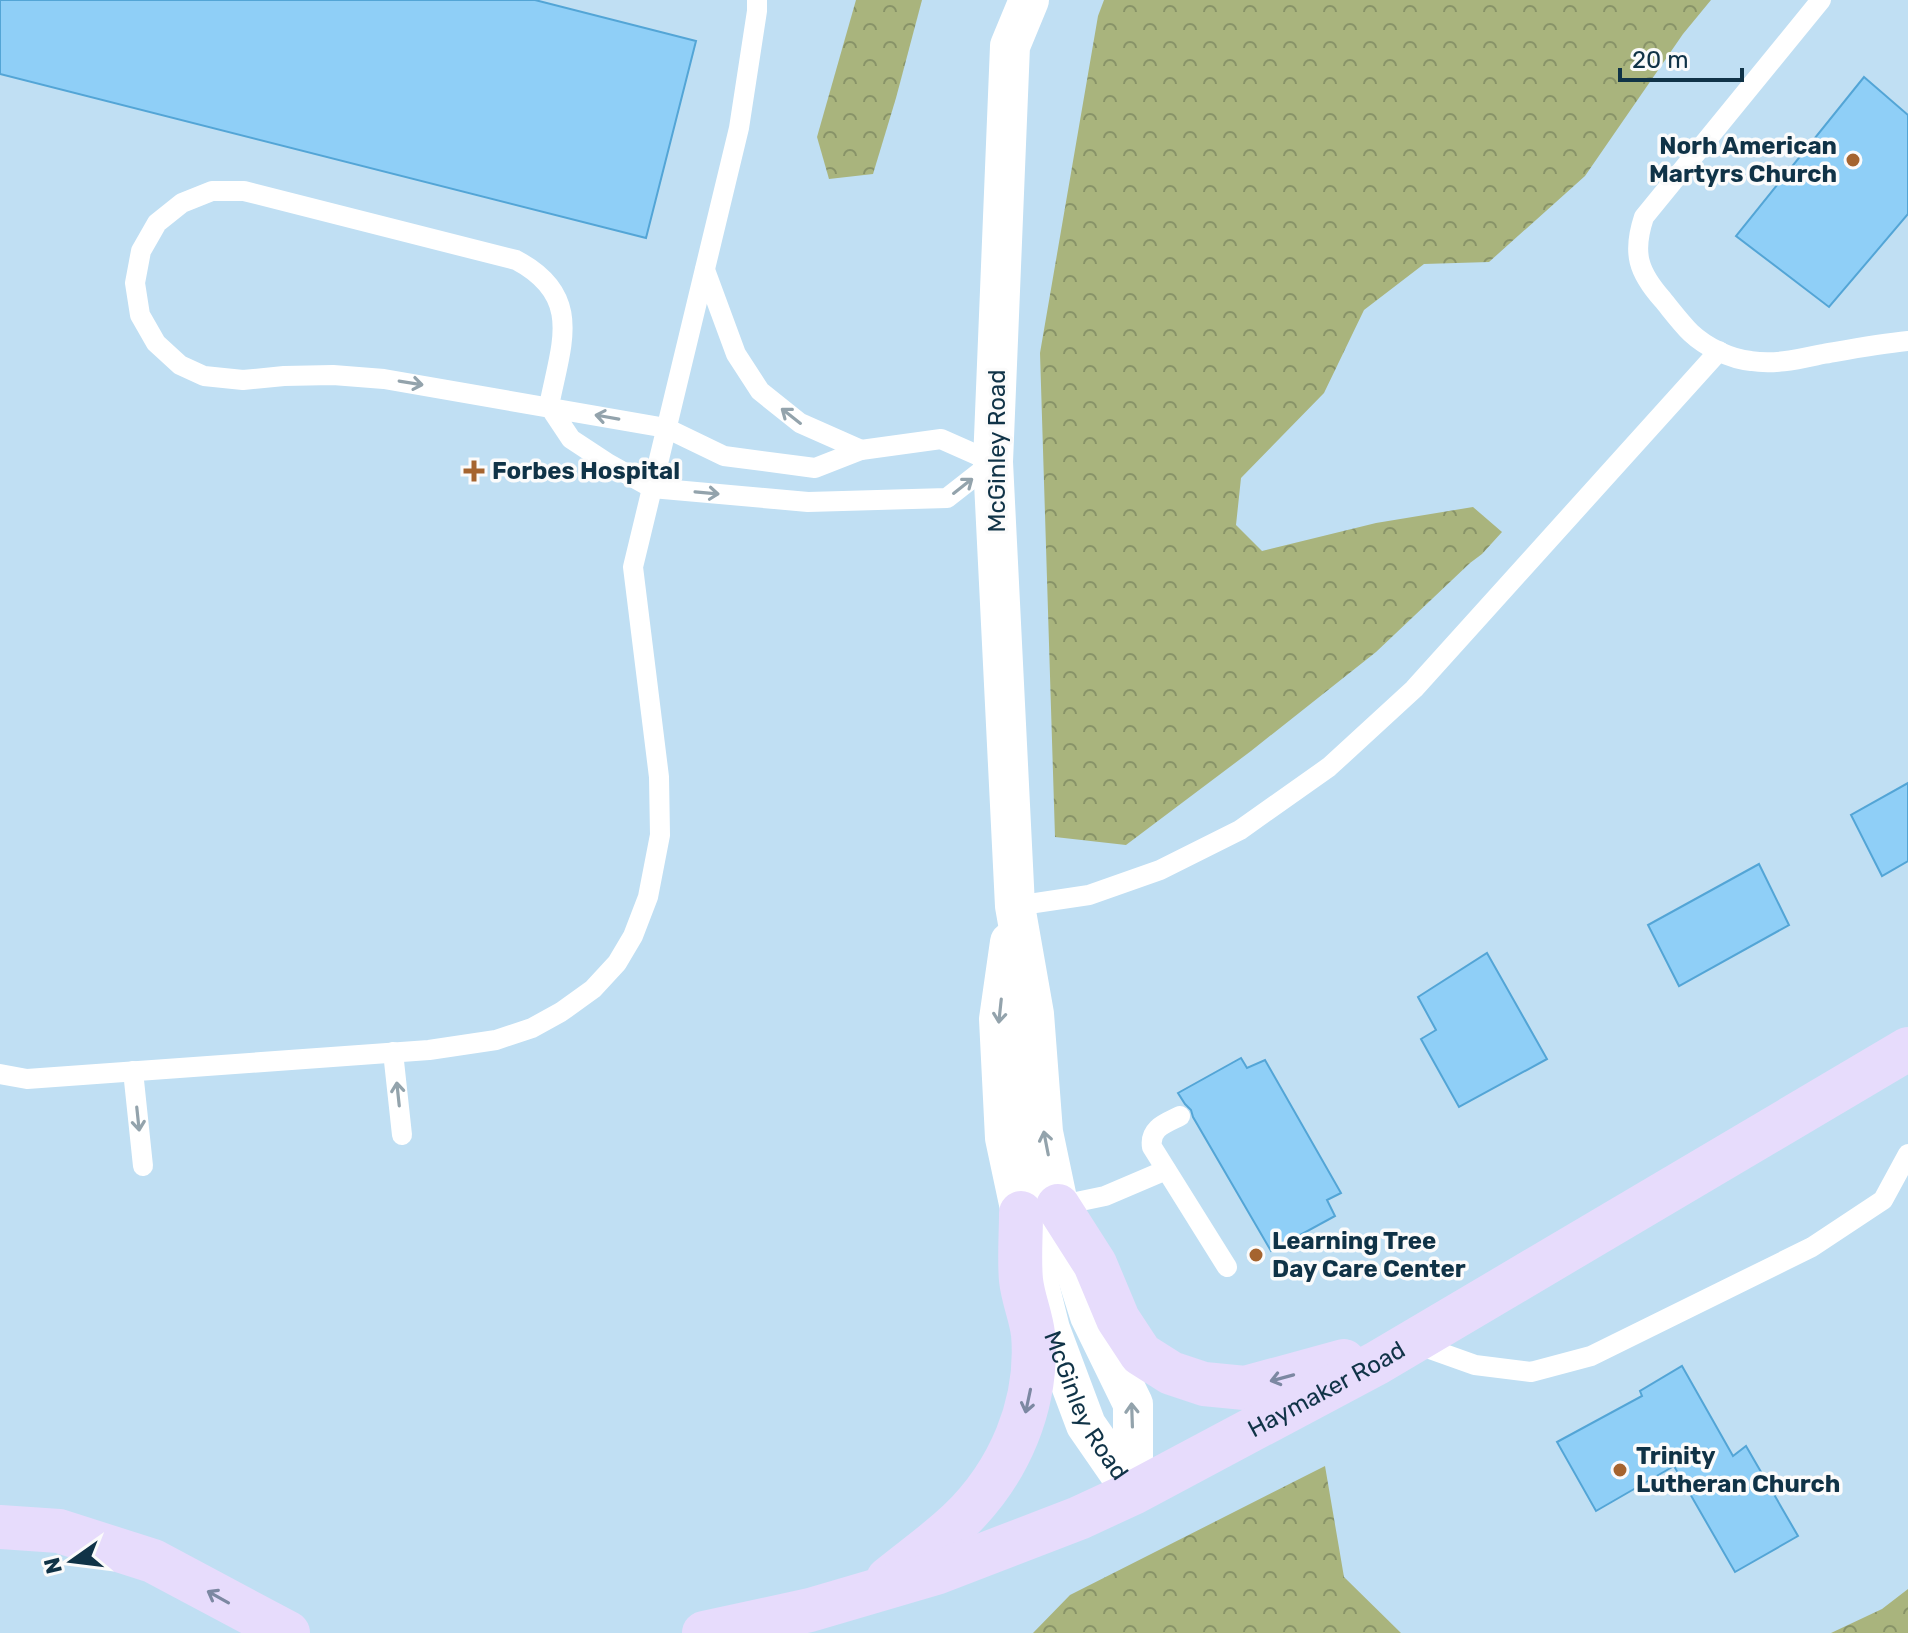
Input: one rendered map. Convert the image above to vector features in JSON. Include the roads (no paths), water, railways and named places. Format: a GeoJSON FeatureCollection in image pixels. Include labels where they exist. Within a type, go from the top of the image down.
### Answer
{"type":"FeatureCollection","features":[{"type":"Feature","properties":{"kind":"main road","name":"Haymaker Road"},"geometry":{"type":"LineString","coordinates":[[704,1633],[810,1610],[936,1573],[1079,1518],[1133,1493],[1377,1363],[1907,1055]]}},
{"type":"Feature","properties":{"kind":"main road"},"geometry":{"type":"LineString","coordinates":[[873,1592],[959,1521],[986,1489],[1011,1450],[1027,1411],[1033,1375],[1033,1333],[1021,1280],[1040,1210],[1095,1264],[1118,1319],[1141,1354],[1171,1373],[1204,1384],[1245,1388],[1412,1342]]}},
{"type":"Feature","properties":{"kind":"main road"},"geometry":{"type":"LineString","coordinates":[[0,1527],[59,1531],[153,1561],[288,1633]]}},
{"type":"Feature","properties":{"kind":"street","name":"McGinley Road"},"geometry":{"type":"LineString","coordinates":[[1029,0],[1010,46],[993,462],[1015,906],[1034,1014],[1043,1132],[1040,1210],[1065,1237],[1090,1316],[1133,1404],[1133,1493]]}},
{"type":"Feature","properties":{"kind":"lane"},"geometry":{"type":"LineString","coordinates":[[0,1074],[27,1079],[429,1050],[496,1040],[532,1028],[561,1012],[593,989],[617,963],[633,936],[648,897],[660,835],[659,777],[633,567],[739,128],[757,0]]}},
{"type":"Feature","properties":{"kind":"lane"},"geometry":{"type":"LineString","coordinates":[[1821,0],[1644,217],[1638,234],[1637,252],[1641,270],[1692,334],[1719,351],[1749,361],[1781,362],[1908,341]]}},
{"type":"Feature","properties":{"kind":"lane"},"geometry":{"type":"LineString","coordinates":[[993,462],[941,439],[861,450],[815,468],[724,456],[666,428],[549,406],[384,379],[333,375],[243,380],[204,376],[180,365],[156,343],[140,315],[135,283],[141,251],[157,223],[182,203],[212,191],[244,191],[516,260],[533,269],[559,301],[563,320],[562,341],[549,406],[571,439],[652,488],[808,502],[947,498],[993,462]]}},
{"type":"Feature","properties":{"kind":"lane"},"geometry":{"type":"LineString","coordinates":[[705,270],[736,354],[760,391],[800,423],[861,450]]}},
{"type":"Feature","properties":{"kind":"lane"},"geometry":{"type":"LineString","coordinates":[[1015,906],[1089,895],[1160,870],[1240,830],[1329,767],[1414,689],[1719,351]]}},
{"type":"Feature","properties":{"kind":"lane"},"geometry":{"type":"LineString","coordinates":[[393,1052],[402,1135]]}},
{"type":"Feature","properties":{"kind":"lane"},"geometry":{"type":"LineString","coordinates":[[133,1071],[143,1166]]}},
{"type":"Feature","properties":{"kind":"lane"},"geometry":{"type":"LineString","coordinates":[[1180,1116],[1157,1128],[1152,1137],[1152,1147],[1227,1267]]}},
{"type":"Feature","properties":{"kind":"lane"},"geometry":{"type":"LineString","coordinates":[[1412,1342],[1475,1365],[1531,1372],[1591,1356],[1812,1247],[1883,1200],[1908,1154]]}},
{"type":"Feature","properties":{"kind":"lane"},"geometry":{"type":"LineString","coordinates":[[1040,1210],[1105,1196],[1166,1170]]}},
{"type":"Feature","properties":{"kind":"place","name":"Norh American Martyrs Church"},"geometry":{"type":"Point","coordinates":[1853,160]}},
{"type":"Feature","properties":{"kind":"place","name":"Forbes Hospital"},"geometry":{"type":"Point","coordinates":[474,471]}},
{"type":"Feature","properties":{"kind":"place","name":"Learning Tree Day Care Center"},"geometry":{"type":"Point","coordinates":[1256,1255]}},
{"type":"Feature","properties":{"kind":"place","name":"Trinity Lutheran Church"},"geometry":{"type":"Point","coordinates":[1620,1470]}}]}
